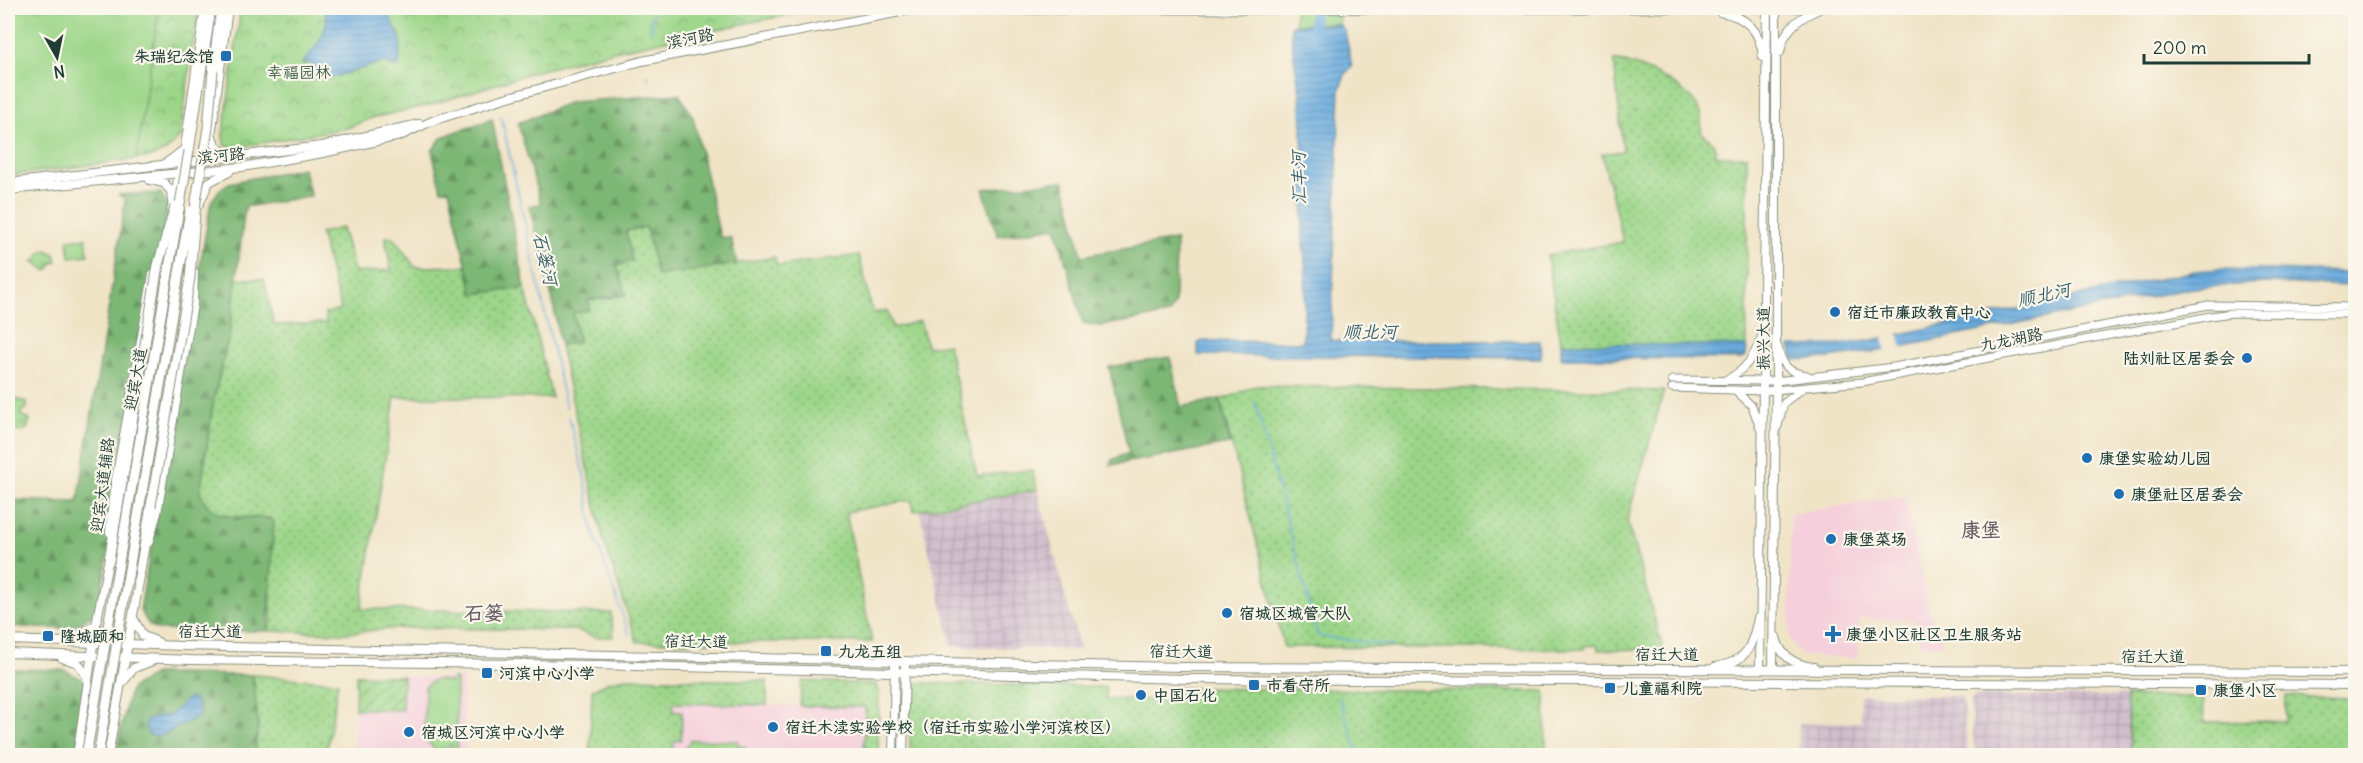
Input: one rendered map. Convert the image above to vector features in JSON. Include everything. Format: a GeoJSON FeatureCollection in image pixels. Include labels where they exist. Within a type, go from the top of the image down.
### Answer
{"type":"FeatureCollection","features":[{"type":"Feature","properties":{"kind":"highway","name":"迎宾大道"},"geometry":{"type":"LineString","coordinates":[[87,756],[211,8]]}},
{"type":"Feature","properties":{"kind":"highway","name":"迎宾大道"},"geometry":{"type":"LineString","coordinates":[[98,756],[213,70],[221,8]]}},
{"type":"Feature","properties":{"kind":"highway"},"geometry":{"type":"LineString","coordinates":[[138,582],[190,278],[196,201],[208,128],[213,70]]}},
{"type":"Feature","properties":{"kind":"highway"},"geometry":{"type":"LineString","coordinates":[[109,561],[158,265],[187,150]]}},
{"type":"Feature","properties":{"kind":"main road","name":"迎宾大道辅路"},"geometry":{"type":"LineString","coordinates":[[77,756],[96,625],[109,561],[113,496],[150,287],[187,150],[205,8]]}},
{"type":"Feature","properties":{"kind":"main road"},"geometry":{"type":"LineString","coordinates":[[108,756],[138,582],[157,513],[193,304],[199,204],[228,8]]}},
{"type":"Feature","properties":{"kind":"main road"},"geometry":{"type":"LineString","coordinates":[[1658,8],[1723,12],[1744,19],[1758,37],[1767,85]]}},
{"type":"Feature","properties":{"kind":"main road","name":"振兴大道"},"geometry":{"type":"LineString","coordinates":[[1760,669],[1767,85],[1771,8]]}},
{"type":"Feature","properties":{"kind":"main road","name":"振兴大道"},"geometry":{"type":"LineString","coordinates":[[1771,8],[1776,86],[1776,437],[1773,669]]}},
{"type":"Feature","properties":{"kind":"main road"},"geometry":{"type":"LineString","coordinates":[[1776,86],[1781,43],[1785,34],[1799,19],[1820,8]]}},
{"type":"Feature","properties":{"kind":"main road","name":"滨河路"},"geometry":{"type":"LineString","coordinates":[[8,190],[181,168],[206,161],[325,146],[432,121],[536,88],[642,61],[911,10],[1820,8]]}},
{"type":"Feature","properties":{"kind":"main road","name":"滨河路"},"geometry":{"type":"LineString","coordinates":[[8,183],[161,166],[205,171],[242,167],[400,136],[432,121]]}},
{"type":"Feature","properties":{"kind":"main road"},"geometry":{"type":"LineString","coordinates":[[211,131],[217,147],[232,155],[325,146]]}},
{"type":"Feature","properties":{"kind":"main road"},"geometry":{"type":"LineString","coordinates":[[161,166],[187,150]]}},
{"type":"Feature","properties":{"kind":"main road"},"geometry":{"type":"LineString","coordinates":[[199,204],[213,178],[242,167]]}},
{"type":"Feature","properties":{"kind":"main road"},"geometry":{"type":"LineString","coordinates":[[62,184],[159,180],[171,192],[172,208]]}},
{"type":"Feature","properties":{"kind":"main road"},"geometry":{"type":"LineString","coordinates":[[1698,669],[1730,665],[1748,650],[1753,640],[1762,596]]}},
{"type":"Feature","properties":{"kind":"main road"},"geometry":{"type":"LineString","coordinates":[[1774,599],[1776,637],[1783,655],[1796,663],[1837,670]]}},
{"type":"Feature","properties":{"kind":"main road"},"geometry":{"type":"LineString","coordinates":[[133,614],[134,621],[143,636],[174,646]]}},
{"type":"Feature","properties":{"kind":"main road"},"geometry":{"type":"LineString","coordinates":[[38,640],[70,638],[96,625]]}},
{"type":"Feature","properties":{"kind":"main road","name":"宿迁大道"},"geometry":{"type":"LineString","coordinates":[[8,639],[174,646],[1181,667],[2355,672]]}},
{"type":"Feature","properties":{"kind":"main road","name":"宿迁大道"},"geometry":{"type":"LineString","coordinates":[[8,653],[169,659],[581,664],[900,674],[1362,681],[2355,685]]}},
{"type":"Feature","properties":{"kind":"main road"},"geometry":{"type":"LineString","coordinates":[[38,654],[78,663],[89,680]]}},
{"type":"Feature","properties":{"kind":"main road"},"geometry":{"type":"LineString","coordinates":[[119,691],[128,674],[135,668],[151,661],[169,659]]}},
{"type":"Feature","properties":{"kind":"main road"},"geometry":{"type":"LineString","coordinates":[[900,661],[903,756]]}},
{"type":"Feature","properties":{"kind":"main road"},"geometry":{"type":"LineString","coordinates":[[894,756],[900,674]]}},
{"type":"Feature","properties":{"kind":"street","name":"九龙湖路"},"geometry":{"type":"LineString","coordinates":[[1776,386],[1816,376],[1894,367],[2208,305],[2355,307]]}},
{"type":"Feature","properties":{"kind":"street","name":"九龙湖路"},"geometry":{"type":"LineString","coordinates":[[1764,386],[1734,390],[1672,384],[1721,382],[1808,387],[1862,382],[2231,313],[2355,314]]}},
{"type":"Feature","properties":{"kind":"street"},"geometry":{"type":"LineString","coordinates":[[1721,382],[1737,375],[1750,362],[1765,327]]}},
{"type":"Feature","properties":{"kind":"street"},"geometry":{"type":"LineString","coordinates":[[1776,335],[1780,358],[1786,368],[1800,374],[1816,376]]}},
{"type":"Feature","properties":{"kind":"street"},"geometry":{"type":"LineString","coordinates":[[1776,437],[1784,403],[1796,392],[1808,387]]}},
{"type":"Feature","properties":{"kind":"street"},"geometry":{"type":"LineString","coordinates":[[1734,390],[1752,406],[1764,440]]}},
{"type":"Feature","properties":{"kind":"shaded area"},"geometry":{"type":"Polygon","coordinates":[[[1037,490],[1080,650],[952,646],[919,509],[1037,490]]]}},
{"type":"Feature","properties":{"kind":"shaded area"},"geometry":{"type":"Polygon","coordinates":[[[1905,496],[1929,610],[1943,644],[1920,645],[1915,620],[1859,619],[1857,658],[1805,656],[1798,651],[1790,639],[1790,514],[1905,496]]]}},
{"type":"Feature","properties":{"kind":"shaded area","name":"宿城区河滨中心小学"},"geometry":{"type":"Polygon","coordinates":[[[356,675],[463,678],[465,755],[354,756],[356,675]]]}},
{"type":"Feature","properties":{"kind":"shaded area"},"geometry":{"type":"Polygon","coordinates":[[[1860,695],[1960,696],[1963,702],[1968,755],[1799,755],[1799,723],[1861,722],[1860,695]]]}},
{"type":"Feature","properties":{"kind":"shaded area"},"geometry":{"type":"Polygon","coordinates":[[[1975,696],[2126,696],[2132,755],[1975,755],[1970,701],[1975,696]]]}},
{"type":"Feature","properties":{"kind":"shaded area","name":"宿迁木渎实验学校（宿迁市实验小学河滨校区）"},"geometry":{"type":"Polygon","coordinates":[[[674,703],[865,707],[864,755],[673,756],[673,742],[681,740],[682,712],[673,713],[674,703]]]}},
{"type":"Feature","properties":{"kind":"green space"},"geometry":{"type":"Polygon","coordinates":[[[8,8],[198,8],[180,137],[167,150],[151,157],[14,175],[8,125],[8,8]]]}},
{"type":"Feature","properties":{"kind":"green space"},"geometry":{"type":"Polygon","coordinates":[[[32,8],[159,8],[136,159],[14,175],[8,122],[8,11],[32,8]]]}},
{"type":"Feature","properties":{"kind":"green space","name":"幸福园林"},"geometry":{"type":"Polygon","coordinates":[[[241,8],[821,8],[618,50],[530,73],[434,104],[372,118],[347,128],[233,148],[224,145],[223,135],[241,8]]]}},
{"type":"Feature","properties":{"kind":"green space"},"geometry":{"type":"Polygon","coordinates":[[[1295,8],[1339,8],[1339,24],[1295,24],[1295,8]]]}},
{"type":"Feature","properties":{"kind":"green space"},"geometry":{"type":"Polygon","coordinates":[[[1614,60],[1650,71],[1686,94],[1695,103],[1700,113],[1701,132],[1713,143],[1717,156],[1747,156],[1747,346],[1561,343],[1547,255],[1623,242],[1602,154],[1623,151],[1614,60]]]}},
{"type":"Feature","properties":{"kind":"green space"},"geometry":{"type":"Polygon","coordinates":[[[679,94],[693,117],[720,237],[731,238],[737,264],[657,276],[646,227],[626,231],[632,261],[617,266],[626,295],[588,300],[589,310],[573,313],[578,342],[560,345],[553,302],[529,206],[541,204],[518,123],[571,102],[679,94]]]}},
{"type":"Feature","properties":{"kind":"green space"},"geometry":{"type":"Polygon","coordinates":[[[492,119],[525,288],[473,294],[449,189],[441,190],[432,151],[442,137],[492,119]]]}},
{"type":"Feature","properties":{"kind":"green space"},"geometry":{"type":"Polygon","coordinates":[[[303,168],[311,196],[245,207],[230,331],[214,398],[200,493],[206,503],[220,514],[270,518],[274,522],[268,631],[159,630],[149,625],[140,610],[211,202],[220,189],[229,183],[303,168]]]}},
{"type":"Feature","properties":{"kind":"green space"},"geometry":{"type":"Polygon","coordinates":[[[1064,181],[1082,256],[1176,240],[1175,302],[1169,314],[1100,326],[1083,323],[1056,227],[998,236],[983,189],[1064,181]]]}},
{"type":"Feature","properties":{"kind":"green space"},"geometry":{"type":"Polygon","coordinates":[[[161,193],[168,207],[99,605],[82,622],[70,626],[46,628],[8,626],[8,500],[78,502],[124,210],[125,199],[119,195],[161,193]]]}},
{"type":"Feature","properties":{"kind":"green space"},"geometry":{"type":"Polygon","coordinates":[[[646,227],[657,276],[775,257],[777,266],[859,255],[873,313],[887,310],[893,328],[920,321],[927,347],[948,344],[977,476],[1032,470],[1037,490],[914,511],[911,500],[846,512],[872,642],[637,642],[603,539],[560,345],[578,342],[573,313],[588,300],[613,298],[616,266],[626,231],[646,227]]]}},
{"type":"Feature","properties":{"kind":"green space"},"geometry":{"type":"Polygon","coordinates":[[[342,228],[355,273],[391,270],[385,237],[393,237],[415,267],[467,266],[473,294],[525,288],[552,398],[395,397],[361,609],[611,613],[614,637],[595,637],[576,630],[400,628],[344,633],[268,631],[271,623],[270,518],[220,514],[206,503],[200,493],[214,398],[230,331],[236,279],[264,279],[274,325],[326,323],[325,313],[341,310],[320,233],[342,228]]]}},
{"type":"Feature","properties":{"kind":"green space"},"geometry":{"type":"Polygon","coordinates":[[[86,238],[88,255],[70,257],[68,240],[86,238]]]}},
{"type":"Feature","properties":{"kind":"green space"},"geometry":{"type":"Polygon","coordinates":[[[46,250],[55,254],[57,262],[53,263],[47,271],[33,261],[36,261],[40,253],[46,250]]]}},
{"type":"Feature","properties":{"kind":"green space"},"geometry":{"type":"Polygon","coordinates":[[[1170,357],[1181,407],[1220,399],[1230,444],[1111,465],[1112,460],[1129,453],[1109,367],[1170,357]]]}},
{"type":"Feature","properties":{"kind":"green space"},"geometry":{"type":"Polygon","coordinates":[[[1259,386],[1664,391],[1627,520],[1664,653],[1651,653],[1647,649],[1598,650],[1597,645],[1584,646],[1584,649],[1284,647],[1220,399],[1259,386]]]}},
{"type":"Feature","properties":{"kind":"green space"},"geometry":{"type":"Polygon","coordinates":[[[15,399],[27,402],[27,408],[20,414],[30,420],[27,429],[19,432],[8,424],[8,410],[14,409],[15,399]]]}},
{"type":"Feature","properties":{"kind":"green space"},"geometry":{"type":"Polygon","coordinates":[[[8,669],[64,670],[86,681],[77,755],[8,756],[8,669]]]}},
{"type":"Feature","properties":{"kind":"green space"},"geometry":{"type":"Polygon","coordinates":[[[154,674],[253,675],[258,722],[255,755],[115,756],[132,688],[154,674]]]}},
{"type":"Feature","properties":{"kind":"green space"},"geometry":{"type":"Polygon","coordinates":[[[253,675],[338,682],[326,755],[255,755],[258,722],[253,675]]]}},
{"type":"Feature","properties":{"kind":"green space"},"geometry":{"type":"Polygon","coordinates":[[[356,675],[403,676],[402,710],[355,709],[356,675]]]}},
{"type":"Feature","properties":{"kind":"green space"},"geometry":{"type":"Polygon","coordinates":[[[625,678],[767,681],[767,705],[674,703],[673,712],[682,711],[681,740],[673,742],[673,755],[590,755],[592,690],[607,682],[625,678]]]}},
{"type":"Feature","properties":{"kind":"green space"},"geometry":{"type":"Polygon","coordinates":[[[452,679],[456,679],[457,755],[453,755],[452,745],[435,750],[424,737],[425,687],[437,680],[451,683],[452,679]]]}},
{"type":"Feature","properties":{"kind":"green space"},"geometry":{"type":"Polygon","coordinates":[[[802,681],[875,684],[879,693],[878,755],[864,755],[865,707],[800,706],[802,681]]]}},
{"type":"Feature","properties":{"kind":"green space"},"geometry":{"type":"Polygon","coordinates":[[[920,683],[1106,687],[1106,699],[1172,700],[1173,688],[1545,691],[1546,755],[910,755],[910,693],[915,685],[920,683]]]}},
{"type":"Feature","properties":{"kind":"green space"},"geometry":{"type":"Polygon","coordinates":[[[2126,696],[2203,697],[2204,722],[2286,721],[2286,696],[2355,698],[2355,755],[2132,755],[2126,696]]]}},
{"type":"Feature","properties":{"kind":"green space"},"geometry":{"type":"Polygon","coordinates":[[[691,740],[738,741],[738,746],[746,747],[746,755],[679,755],[691,740]]]}},
{"type":"Feature","properties":{"kind":"water"},"geometry":{"type":"Polygon","coordinates":[[[323,8],[385,8],[401,39],[399,66],[393,67],[384,62],[330,78],[313,79],[309,73],[312,63],[310,61],[305,65],[302,64],[325,30],[326,15],[323,8]]]}},
{"type":"Feature","properties":{"kind":"water"},"geometry":{"type":"Polygon","coordinates":[[[1339,24],[1345,31],[1352,67],[1345,75],[1340,89],[1331,341],[1540,341],[1541,358],[1198,355],[1198,343],[1203,341],[1303,342],[1306,280],[1303,244],[1302,132],[1300,94],[1291,25],[1339,24]]]}},
{"type":"Feature","properties":{"kind":"water"},"geometry":{"type":"Polygon","coordinates":[[[2219,269],[2355,272],[2355,286],[2264,283],[2193,288],[1886,350],[1829,358],[1794,360],[1790,346],[1837,345],[1868,341],[2195,271],[2219,269]]]}},
{"type":"Feature","properties":{"kind":"water"},"geometry":{"type":"Polygon","coordinates":[[[1561,343],[1747,346],[1746,356],[1740,359],[1561,358],[1561,343]]]}},
{"type":"Feature","properties":{"kind":"water"},"geometry":{"type":"Polygon","coordinates":[[[188,698],[198,704],[198,717],[159,737],[149,735],[145,727],[147,719],[171,715],[188,698]]]}},
{"type":"Feature","properties":{"kind":"pier"},"geometry":{"type":"Polygon","coordinates":[[[1898,332],[1902,349],[1886,353],[1883,337],[1898,332]]]}},
{"type":"Feature","properties":{"kind":"waterway"},"geometry":{"type":"LineString","coordinates":[[651,32],[653,8]]}},
{"type":"Feature","properties":{"kind":"waterway","name":"汇丰河"},"geometry":{"type":"LineString","coordinates":[[1313,38],[1314,8]]}},
{"type":"Feature","properties":{"kind":"waterway","name":"石篓河"},"geometry":{"type":"LineString","coordinates":[[501,116],[566,408]]}},
{"type":"Feature","properties":{"kind":"waterway"},"geometry":{"type":"LineString","coordinates":[[1255,402],[1318,636],[1393,646]]}},
{"type":"Feature","properties":{"kind":"waterway","name":"石篓河"},"geometry":{"type":"LineString","coordinates":[[569,417],[585,479],[592,527],[629,634]]}},
{"type":"Feature","properties":{"kind":"waterway"},"geometry":{"type":"LineString","coordinates":[[1339,697],[1359,756]]}},
{"type":"Feature","properties":{"kind":"place","name":"朱瑞纪念馆"},"geometry":{"type":"Point","coordinates":[226,56]}},
{"type":"Feature","properties":{"kind":"place","name":"宿迁市廉政教育中心"},"geometry":{"type":"Point","coordinates":[1835,312]}},
{"type":"Feature","properties":{"kind":"place","name":"陆刘社区居委会"},"geometry":{"type":"Point","coordinates":[2247,358]}},
{"type":"Feature","properties":{"kind":"place","name":"康堡实验幼儿园"},"geometry":{"type":"Point","coordinates":[2087,458]}},
{"type":"Feature","properties":{"kind":"place","name":"康堡社区居委会"},"geometry":{"type":"Point","coordinates":[2119,494]}},
{"type":"Feature","properties":{"kind":"place","name":"康堡菜场"},"geometry":{"type":"Point","coordinates":[1831,539]}},
{"type":"Feature","properties":{"kind":"place","name":"宿城区城管大队"},"geometry":{"type":"Point","coordinates":[1227,613]}},
{"type":"Feature","properties":{"kind":"place","name":"康堡小区社区卫生服务站"},"geometry":{"type":"Point","coordinates":[1833,634]}},
{"type":"Feature","properties":{"kind":"place","name":"隆城颐和"},"geometry":{"type":"Point","coordinates":[48,636]}},
{"type":"Feature","properties":{"kind":"place","name":"九龙五组"},"geometry":{"type":"Point","coordinates":[826,651]}},
{"type":"Feature","properties":{"kind":"place","name":"河滨中心小学"},"geometry":{"type":"Point","coordinates":[487,673]}},
{"type":"Feature","properties":{"kind":"place","name":"市看守所"},"geometry":{"type":"Point","coordinates":[1254,685]}},
{"type":"Feature","properties":{"kind":"place","name":"儿童福利院"},"geometry":{"type":"Point","coordinates":[1610,688]}},
{"type":"Feature","properties":{"kind":"place","name":"康堡小区"},"geometry":{"type":"Point","coordinates":[2201,690]}},
{"type":"Feature","properties":{"kind":"place","name":"中国石化"},"geometry":{"type":"Point","coordinates":[1141,695]}},
{"type":"Feature","properties":{"kind":"place","name":"宿迁木渎实验学校（宿迁市实验小学河滨校区）"},"geometry":{"type":"Point","coordinates":[773,727]}},
{"type":"Feature","properties":{"kind":"place","name":"宿城区河滨中心小学"},"geometry":{"type":"Point","coordinates":[409,732]}},
{"type":"Feature","properties":{"kind":"district","name":"康堡"},"geometry":{"type":"Point","coordinates":[1981,530]}},
{"type":"Feature","properties":{"kind":"district","name":"石篓"},"geometry":{"type":"Point","coordinates":[484,613]}},
{"type":"Feature","properties":{"kind":"water label","name":"顺北河"},"geometry":{"type":"Point","coordinates":[2044,295]}},
{"type":"Feature","properties":{"kind":"water label","name":"顺北河"},"geometry":{"type":"Point","coordinates":[1370,332]}}]}
